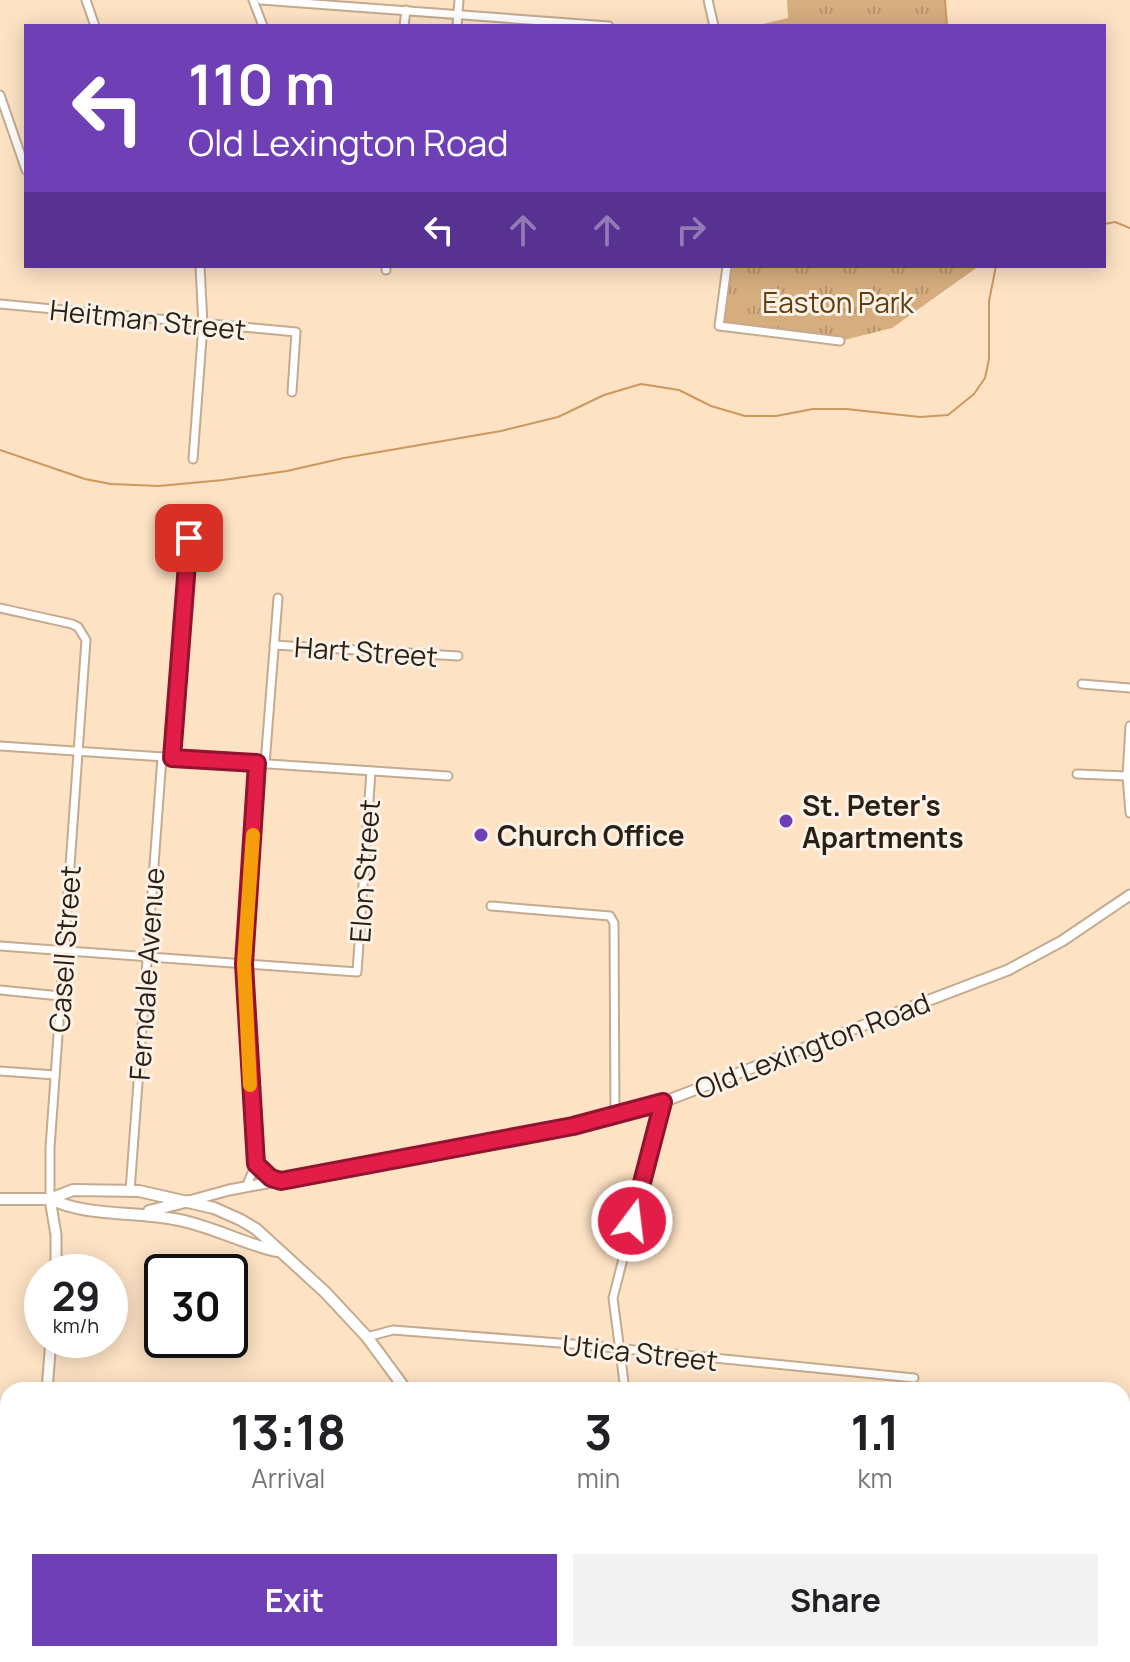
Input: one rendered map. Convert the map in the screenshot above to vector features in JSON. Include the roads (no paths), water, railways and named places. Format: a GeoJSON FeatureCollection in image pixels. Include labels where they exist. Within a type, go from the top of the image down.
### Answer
{"type":"FeatureCollection","features":[{"type":"Feature","properties":{"kind":"main road","name":"Old Lexington Road"},"geometry":{"type":"LineString","coordinates":[[0,1199],[50,1199],[73,1190],[130,1191],[189,1201]]}},
{"type":"Feature","properties":{"kind":"main road","name":"Old Lexington Road"},"geometry":{"type":"LineString","coordinates":[[50,1199],[69,1208],[127,1213]]}},
{"type":"Feature","properties":{"kind":"main road"},"geometry":{"type":"LineString","coordinates":[[127,1213],[157,1211],[189,1201],[241,1220],[256,1229],[325,1292],[367,1337],[400,1382]]}},
{"type":"Feature","properties":{"kind":"main road"},"geometry":{"type":"LineString","coordinates":[[127,1213],[194,1223],[252,1246],[279,1252]]}},
{"type":"Feature","properties":{"kind":"street"},"geometry":{"type":"LineString","coordinates":[[86,0],[94,24]]}},
{"type":"Feature","properties":{"kind":"street"},"geometry":{"type":"LineString","coordinates":[[253,0],[262,24]]}},
{"type":"Feature","properties":{"kind":"street"},"geometry":{"type":"LineString","coordinates":[[261,0],[586,24]]}},
{"type":"Feature","properties":{"kind":"street"},"geometry":{"type":"LineString","coordinates":[[457,24],[459,0]]}},
{"type":"Feature","properties":{"kind":"street"},"geometry":{"type":"LineString","coordinates":[[708,0],[714,24]]}},
{"type":"Feature","properties":{"kind":"street"},"geometry":{"type":"LineString","coordinates":[[404,24],[406,10]]}},
{"type":"Feature","properties":{"kind":"street"},"geometry":{"type":"LineString","coordinates":[[0,95],[24,164]]}},
{"type":"Feature","properties":{"kind":"street"},"geometry":{"type":"LineString","coordinates":[[193,459],[203,325],[200,268]]}},
{"type":"Feature","properties":{"kind":"street"},"geometry":{"type":"LineString","coordinates":[[726,270],[719,326],[840,341]]}},
{"type":"Feature","properties":{"kind":"street","name":"Heitman Street"},"geometry":{"type":"LineString","coordinates":[[0,304],[296,332],[292,392]]}},
{"type":"Feature","properties":{"kind":"street"},"geometry":{"type":"LineString","coordinates":[[172,758],[189,538]]}},
{"type":"Feature","properties":{"kind":"street"},"geometry":{"type":"LineString","coordinates":[[246,1187],[256,1164],[244,964],[278,598]]}},
{"type":"Feature","properties":{"kind":"street","name":"Casell Street"},"geometry":{"type":"LineString","coordinates":[[0,608],[78,627],[86,640],[50,1148],[50,1199],[56,1254]]}},
{"type":"Feature","properties":{"kind":"street","name":"Hart Street"},"geometry":{"type":"LineString","coordinates":[[274,645],[458,656]]}},
{"type":"Feature","properties":{"kind":"street"},"geometry":{"type":"LineString","coordinates":[[1082,684],[1130,688]]}},
{"type":"Feature","properties":{"kind":"street"},"geometry":{"type":"LineString","coordinates":[[1130,726],[1127,776],[1130,813]]}},
{"type":"Feature","properties":{"kind":"street"},"geometry":{"type":"LineString","coordinates":[[0,746],[448,776]]}},
{"type":"Feature","properties":{"kind":"street","name":"Ferndale Avenue"},"geometry":{"type":"LineString","coordinates":[[130,1191],[162,757]]}},
{"type":"Feature","properties":{"kind":"street","name":"Elon Street"},"geometry":{"type":"LineString","coordinates":[[244,964],[357,972],[371,771]]}},
{"type":"Feature","properties":{"kind":"street"},"geometry":{"type":"LineString","coordinates":[[1077,774],[1127,776]]}},
{"type":"Feature","properties":{"kind":"street","name":"Old Lexington Road"},"geometry":{"type":"LineString","coordinates":[[189,1201],[246,1187],[615,1117],[663,1102],[1008,970],[1062,941],[1130,895]]}},
{"type":"Feature","properties":{"kind":"street"},"geometry":{"type":"LineString","coordinates":[[491,906],[610,916],[614,923],[615,1117]]}},
{"type":"Feature","properties":{"kind":"street"},"geometry":{"type":"LineString","coordinates":[[0,946],[244,964]]}},
{"type":"Feature","properties":{"kind":"street"},"geometry":{"type":"LineString","coordinates":[[0,990],[60,996]]}},
{"type":"Feature","properties":{"kind":"street"},"geometry":{"type":"LineString","coordinates":[[0,1071],[55,1075]]}},
{"type":"Feature","properties":{"kind":"street"},"geometry":{"type":"LineString","coordinates":[[624,1382],[613,1298],[663,1102]]}},
{"type":"Feature","properties":{"kind":"street"},"geometry":{"type":"LineString","coordinates":[[256,1164],[271,1178],[281,1181]]}},
{"type":"Feature","properties":{"kind":"street","name":"Utica Street"},"geometry":{"type":"LineString","coordinates":[[367,1337],[393,1330],[619,1348],[914,1378]]}},
{"type":"Feature","properties":{"kind":"street"},"geometry":{"type":"LineString","coordinates":[[48,1382],[50,1358]]}},
{"type":"Feature","properties":{"kind":"waterway"},"geometry":{"type":"LineString","coordinates":[[945,0],[947,24]]}},
{"type":"Feature","properties":{"kind":"waterway"},"geometry":{"type":"LineString","coordinates":[[1106,224],[1115,222],[1130,228]]}},
{"type":"Feature","properties":{"kind":"waterway"},"geometry":{"type":"LineString","coordinates":[[0,450],[85,479],[111,484],[159,486],[223,480],[501,431],[558,417],[604,395],[641,384],[679,390],[711,406],[745,416],[776,416],[813,409],[846,409],[920,417],[948,415],[974,394],[985,378],[989,359],[989,301],[996,268]]}},
{"type":"Feature","properties":{"kind":"place","name":"St. Peter's Apartments"},"geometry":{"type":"Point","coordinates":[786,821]}},
{"type":"Feature","properties":{"kind":"place","name":"Church Office"},"geometry":{"type":"Point","coordinates":[481,835]}},
{"type":"Feature","properties":{"kind":"park label","name":"Easton Park"},"geometry":{"type":"Point","coordinates":[838,302]}}]}
